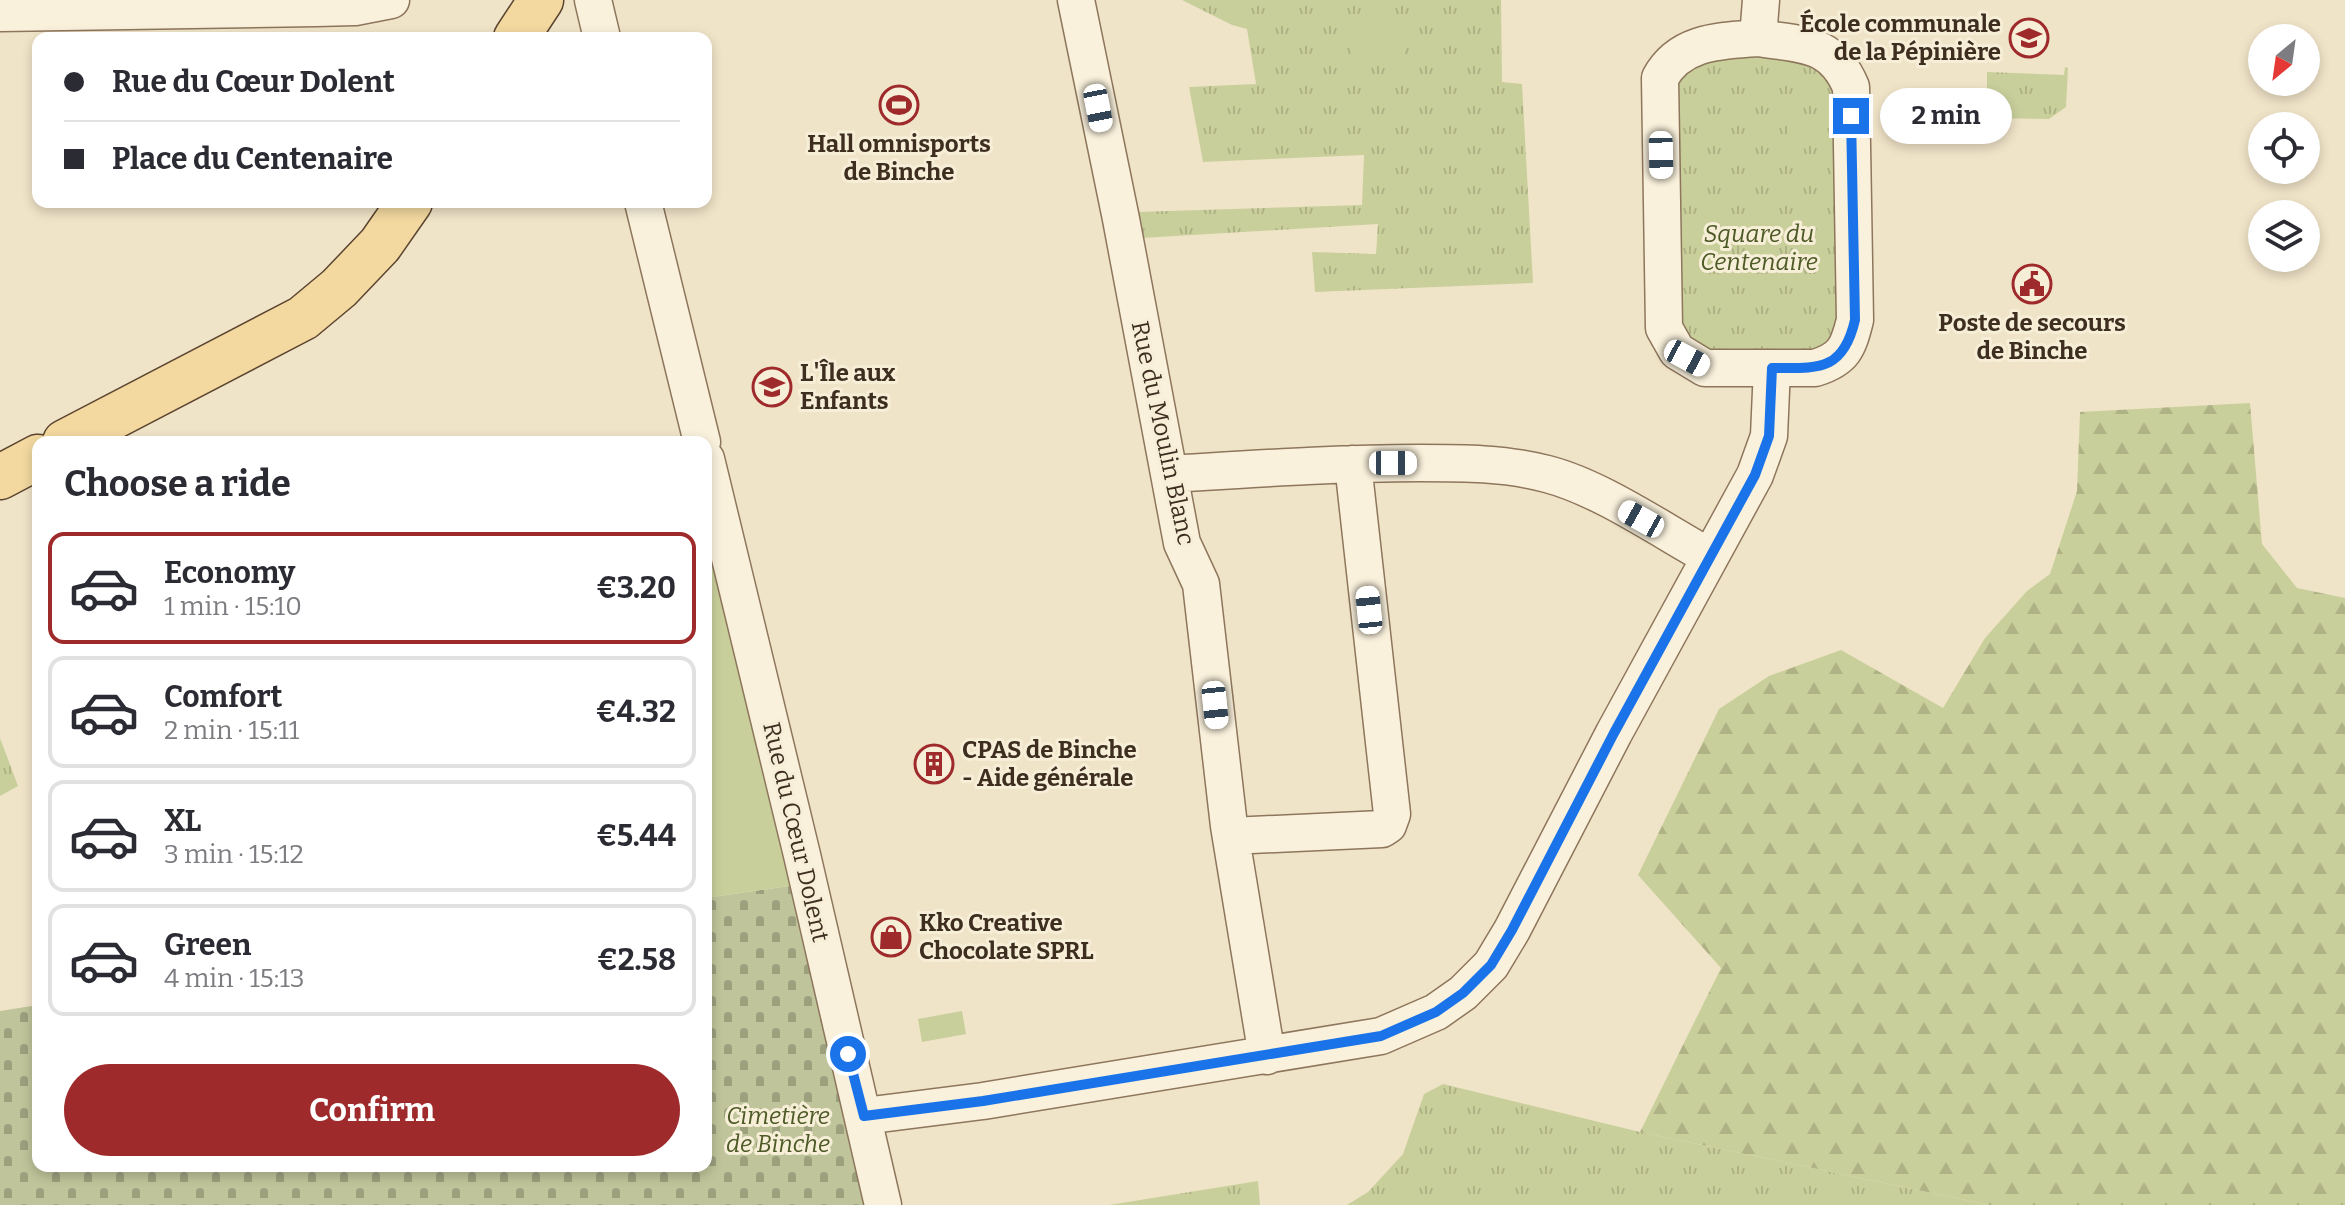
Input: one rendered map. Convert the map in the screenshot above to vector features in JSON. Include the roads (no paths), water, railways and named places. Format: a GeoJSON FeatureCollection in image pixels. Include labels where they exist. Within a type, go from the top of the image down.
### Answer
{"type":"FeatureCollection","features":[{"type":"Feature","properties":{"kind":"main road"},"geometry":{"type":"LineString","coordinates":[[520,32],[541,0]]}},
{"type":"Feature","properties":{"kind":"main road"},"geometry":{"type":"LineString","coordinates":[[77,436],[303,318],[339,288],[380,245],[406,208]]}},
{"type":"Feature","properties":{"kind":"main road"},"geometry":{"type":"LineString","coordinates":[[0,477],[32,460]]}},
{"type":"Feature","properties":{"kind":"street"},"geometry":{"type":"LineString","coordinates":[[0,13],[355,7],[391,0]]}},
{"type":"Feature","properties":{"kind":"street"},"geometry":{"type":"LineString","coordinates":[[593,0],[601,32]]}},
{"type":"Feature","properties":{"kind":"street","name":"Rue du Moulin Blanc"},"geometry":{"type":"LineString","coordinates":[[1076,0],[1182,543],[1201,584],[1231,836],[1267,1056]]}},
{"type":"Feature","properties":{"kind":"street"},"geometry":{"type":"LineString","coordinates":[[1758,38],[1761,0]]}},
{"type":"Feature","properties":{"kind":"street"},"geometry":{"type":"LineString","coordinates":[[1758,38],[1812,46],[1843,68],[1851,87],[1855,320],[1846,349],[1832,363],[1815,368],[1705,368],[1677,351],[1664,328],[1660,78],[1668,63],[1693,47],[1758,38]]}},
{"type":"Feature","properties":{"kind":"street"},"geometry":{"type":"LineString","coordinates":[[644,208],[701,436]]}},
{"type":"Feature","properties":{"kind":"street"},"geometry":{"type":"LineString","coordinates":[[864,1116],[983,1101],[1381,1036],[1447,1005],[1491,965],[1512,930],[1614,733],[1755,475],[1769,436],[1772,368]]}},
{"type":"Feature","properties":{"kind":"street"},"geometry":{"type":"LineString","coordinates":[[1169,474],[1353,464],[1472,463],[1548,474],[1596,493],[1710,557]]}},
{"type":"Feature","properties":{"kind":"street"},"geometry":{"type":"LineString","coordinates":[[1231,836],[1382,829],[1390,821],[1392,814],[1353,464]]}},
{"type":"Feature","properties":{"kind":"street","name":"Rue du Cœur Dolent"},"geometry":{"type":"LineString","coordinates":[[712,484],[883,1205]]}},
{"type":"Feature","properties":{"kind":"place","name":"École communale de la Pépinière"},"geometry":{"type":"Point","coordinates":[2029,38]}},
{"type":"Feature","properties":{"kind":"place","name":"Hall omnisports de Binche"},"geometry":{"type":"Point","coordinates":[899,105]}},
{"type":"Feature","properties":{"kind":"place","name":"Poste de secours de Binche"},"geometry":{"type":"Point","coordinates":[2032,284]}},
{"type":"Feature","properties":{"kind":"place","name":"L'Île aux Enfants"},"geometry":{"type":"Point","coordinates":[772,387]}},
{"type":"Feature","properties":{"kind":"place","name":"CPAS de Binche - Aide générale"},"geometry":{"type":"Point","coordinates":[934,764]}},
{"type":"Feature","properties":{"kind":"place","name":"Kko Creative Chocolate SPRL"},"geometry":{"type":"Point","coordinates":[891,937]}},
{"type":"Feature","properties":{"kind":"park label","name":"Square du Centenaire"},"geometry":{"type":"Point","coordinates":[1759,248]}},
{"type":"Feature","properties":{"kind":"park label","name":"Cimetière de Binche"},"geometry":{"type":"Point","coordinates":[778,1130]}}]}
